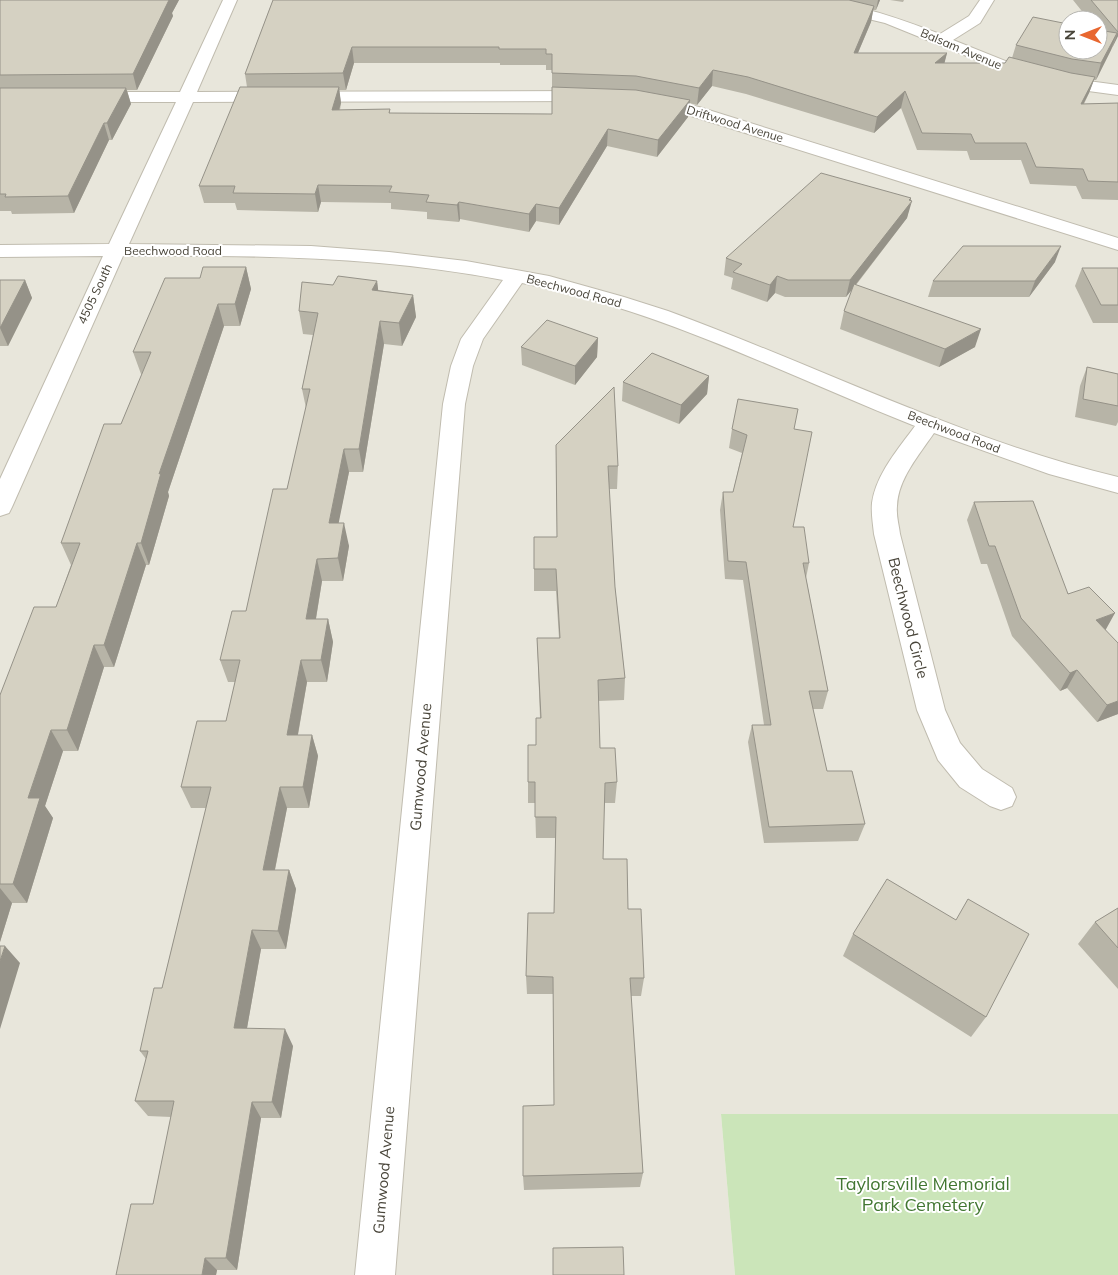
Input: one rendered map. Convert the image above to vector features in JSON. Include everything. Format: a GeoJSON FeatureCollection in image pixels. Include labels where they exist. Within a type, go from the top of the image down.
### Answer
{"type":"FeatureCollection","features":[{"type":"Feature","properties":{"kind":"street","name":"4505 South"},"geometry":{"type":"LineString","coordinates":[[0,507],[230,0]]}},
{"type":"Feature","properties":{"kind":"street","name":"Balsam Avenue"},"geometry":{"type":"LineString","coordinates":[[807,0],[890,20],[1020,72],[1066,83],[1118,90]]}},
{"type":"Feature","properties":{"kind":"street"},"geometry":{"type":"LineString","coordinates":[[940,40],[976,21],[984,10],[987,0]]}},
{"type":"Feature","properties":{"kind":"street"},"geometry":{"type":"LineString","coordinates":[[79,97],[601,97]]}},
{"type":"Feature","properties":{"kind":"street","name":"Driftwood Avenue"},"geometry":{"type":"LineString","coordinates":[[636,99],[693,111],[1118,244]]}},
{"type":"Feature","properties":{"kind":"street","name":"Beechwood Road"},"geometry":{"type":"LineString","coordinates":[[0,251],[322,252],[452,264],[517,275],[625,304],[1036,463],[1118,485]]}},
{"type":"Feature","properties":{"kind":"street","name":"Gumwood Avenue"},"geometry":{"type":"LineString","coordinates":[[375,1275],[454,404],[462,366],[472,339],[517,275]]}},
{"type":"Feature","properties":{"kind":"street","name":"Beechwood Circle"},"geometry":{"type":"LineString","coordinates":[[929,423],[894,474],[885,497],[884,515],[887,534],[938,727],[949,751],[971,778],[1001,797]]}},
{"type":"Feature","properties":{"kind":"shaded area"},"geometry":{"type":"Polygon","coordinates":[[[0,0],[1118,0],[1118,1114],[721,1114],[735,1275],[0,1275],[0,0]]]}},
{"type":"Feature","properties":{"kind":"green space","name":"Taylorsville Memorial Park Cemetery"},"geometry":{"type":"Polygon","coordinates":[[[721,1114],[1118,1114],[1118,1275],[735,1275],[721,1114]]]}},
{"type":"Feature","properties":{"kind":"building"},"geometry":{"type":"Polygon","coordinates":[[[0,0],[169,0],[133,74],[0,75],[0,0]]]}},
{"type":"Feature","properties":{"kind":"building"},"geometry":{"type":"Polygon","coordinates":[[[273,0],[849,0],[874,6],[854,53],[947,53],[935,63],[1005,63],[1009,57],[1071,73],[1095,77],[1081,104],[1118,103],[1118,182],[1088,181],[1083,169],[1036,167],[1026,143],[975,143],[971,134],[922,133],[905,91],[877,117],[748,77],[713,70],[699,88],[636,76],[552,73],[552,54],[546,54],[546,49],[499,49],[499,47],[352,47],[343,73],[245,74],[273,0]]]}},
{"type":"Feature","properties":{"kind":"building"},"geometry":{"type":"Polygon","coordinates":[[[1091,0],[1118,0],[1118,32],[1108,20],[1108,10],[1099,10],[1091,0]]]}},
{"type":"Feature","properties":{"kind":"building"},"geometry":{"type":"Polygon","coordinates":[[[1033,17],[1058,22],[1058,56],[1016,45],[1033,17]]]}},
{"type":"Feature","properties":{"kind":"building"},"geometry":{"type":"Polygon","coordinates":[[[1108,32],[1117,33],[1108,50],[1108,32]]]}},
{"type":"Feature","properties":{"kind":"building"},"geometry":{"type":"Polygon","coordinates":[[[1079,60],[1103,60],[1101,63],[1079,60]]]}},
{"type":"Feature","properties":{"kind":"building"},"geometry":{"type":"Polygon","coordinates":[[[240,87],[339,87],[332,110],[390,109],[389,113],[552,114],[552,87],[636,90],[690,100],[658,140],[608,129],[559,208],[536,204],[529,214],[459,202],[457,205],[426,202],[429,195],[389,192],[392,186],[318,185],[315,194],[233,193],[235,186],[199,186],[240,87]]]}},
{"type":"Feature","properties":{"kind":"building"},"geometry":{"type":"Polygon","coordinates":[[[0,88],[126,88],[107,123],[104,123],[68,196],[5,197],[6,194],[0,194],[0,88]]]}},
{"type":"Feature","properties":{"kind":"building"},"geometry":{"type":"Polygon","coordinates":[[[821,173],[911,198],[909,200],[912,201],[850,280],[788,280],[777,276],[770,285],[733,272],[742,264],[726,258],[821,173]]]}},
{"type":"Feature","properties":{"kind":"building"},"geometry":{"type":"Polygon","coordinates":[[[963,246],[1061,246],[1035,281],[933,281],[963,246]]]}},
{"type":"Feature","properties":{"kind":"building"},"geometry":{"type":"Polygon","coordinates":[[[203,267],[246,267],[235,304],[218,304],[159,474],[161,473],[141,543],[137,543],[104,645],[94,645],[67,730],[51,730],[28,798],[40,798],[13,884],[0,884],[0,695],[34,607],[56,607],[80,543],[61,543],[104,424],[121,424],[151,352],[133,352],[165,278],[200,278],[203,267]]]}},
{"type":"Feature","properties":{"kind":"building"},"geometry":{"type":"Polygon","coordinates":[[[1082,268],[1118,268],[1118,305],[1101,305],[1082,268]]]}},
{"type":"Feature","properties":{"kind":"building"},"geometry":{"type":"Polygon","coordinates":[[[338,276],[377,281],[372,290],[413,295],[399,323],[380,321],[359,449],[344,449],[329,523],[344,523],[338,558],[317,559],[306,619],[328,619],[321,660],[301,660],[287,735],[312,735],[303,787],[280,787],[263,870],[289,870],[278,931],[252,930],[234,1028],[285,1029],[272,1102],[252,1102],[226,1258],[205,1258],[202,1275],[116,1275],[131,1204],[153,1204],[174,1101],[135,1101],[148,1051],[140,1051],[154,988],[162,988],[211,787],[181,787],[197,721],[226,721],[240,660],[220,660],[232,611],[246,611],[273,489],[287,489],[310,389],[302,389],[318,313],[299,311],[302,282],[333,285],[338,276]]]}},
{"type":"Feature","properties":{"kind":"building"},"geometry":{"type":"Polygon","coordinates":[[[0,280],[25,280],[0,328],[0,280]]]}},
{"type":"Feature","properties":{"kind":"building"},"geometry":{"type":"Polygon","coordinates":[[[854,284],[981,329],[945,349],[844,311],[854,284]]]}},
{"type":"Feature","properties":{"kind":"building"},"geometry":{"type":"Polygon","coordinates":[[[547,320],[598,338],[575,366],[521,347],[547,320]]]}},
{"type":"Feature","properties":{"kind":"building"},"geometry":{"type":"Polygon","coordinates":[[[652,353],[709,376],[681,405],[623,382],[652,353]]]}},
{"type":"Feature","properties":{"kind":"building"},"geometry":{"type":"Polygon","coordinates":[[[1087,367],[1118,374],[1118,406],[1083,399],[1087,367]]]}},
{"type":"Feature","properties":{"kind":"building"},"geometry":{"type":"Polygon","coordinates":[[[614,387],[618,466],[608,466],[615,587],[625,678],[598,680],[600,748],[615,748],[617,782],[605,783],[603,859],[627,859],[628,909],[641,909],[644,978],[630,978],[643,1173],[523,1176],[523,1106],[554,1105],[553,977],[526,976],[528,913],[554,913],[556,817],[535,817],[535,782],[528,782],[528,745],[536,745],[536,718],[541,718],[537,638],[560,638],[556,569],[534,569],[534,537],[557,537],[556,445],[614,387]]]}},
{"type":"Feature","properties":{"kind":"building"},"geometry":{"type":"Polygon","coordinates":[[[738,399],[798,409],[794,429],[812,432],[793,527],[804,527],[809,563],[803,563],[828,691],[809,691],[827,771],[852,771],[865,824],[769,827],[752,725],[771,725],[746,562],[728,561],[723,492],[733,492],[747,435],[732,429],[738,399]]]}},
{"type":"Feature","properties":{"kind":"building"},"geometry":{"type":"Polygon","coordinates":[[[1033,501],[1068,594],[1089,587],[1115,613],[1096,620],[1118,643],[1118,701],[1107,705],[1077,670],[1070,673],[1021,618],[995,546],[989,546],[974,502],[1033,501]]]}},
{"type":"Feature","properties":{"kind":"building"},"geometry":{"type":"Polygon","coordinates":[[[887,879],[956,920],[968,899],[1029,934],[986,1017],[853,934],[887,879]]]}},
{"type":"Feature","properties":{"kind":"building"},"geometry":{"type":"Polygon","coordinates":[[[1118,908],[1118,948],[1095,922],[1118,908]]]}},
{"type":"Feature","properties":{"kind":"building"},"geometry":{"type":"Polygon","coordinates":[[[0,946],[5,946],[0,961],[0,946]]]}},
{"type":"Feature","properties":{"kind":"building"},"geometry":{"type":"Polygon","coordinates":[[[623,1247],[624,1275],[553,1275],[553,1248],[623,1247]]]}}]}
